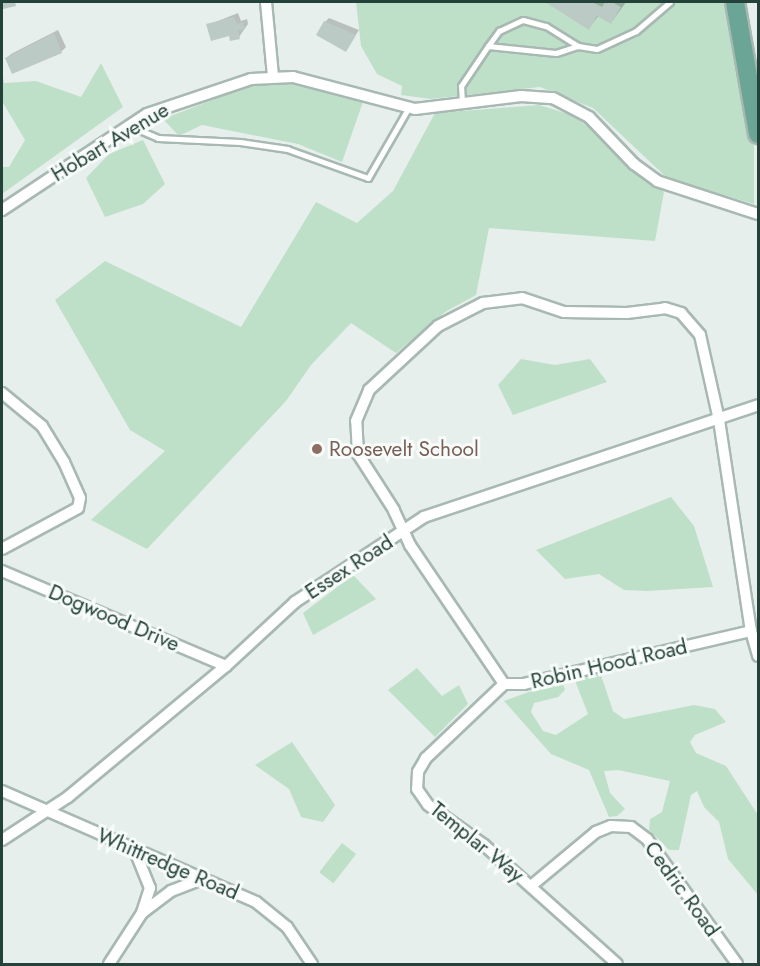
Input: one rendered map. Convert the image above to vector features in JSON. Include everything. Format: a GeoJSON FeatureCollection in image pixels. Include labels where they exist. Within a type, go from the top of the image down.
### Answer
{"type":"FeatureCollection","features":[{"type":"Feature","properties":{"kind":"main road"},"geometry":{"type":"LineString","coordinates":[[735,2],[759,134]]}},
{"type":"Feature","properties":{"kind":"street"},"geometry":{"type":"LineString","coordinates":[[266,2],[273,76]]}},
{"type":"Feature","properties":{"kind":"street","name":"Hobart Avenue"},"geometry":{"type":"LineString","coordinates":[[2,210],[130,126],[176,102],[273,76],[317,81],[409,107],[427,109],[521,96],[553,98],[589,117],[634,164],[657,181],[759,214]]}},
{"type":"Feature","properties":{"kind":"street","name":"Robin Hood Road"},"geometry":{"type":"LineString","coordinates":[[751,631],[524,684],[504,684],[404,530],[358,454],[358,413],[380,378],[438,326],[466,308],[522,298],[564,312],[627,313],[665,308],[681,313],[700,335],[719,420],[751,631],[759,656]]}},
{"type":"Feature","properties":{"kind":"street"},"geometry":{"type":"LineString","coordinates":[[2,393],[42,426],[64,462],[80,498],[78,508],[2,549]]}},
{"type":"Feature","properties":{"kind":"street","name":"Essex Road"},"geometry":{"type":"LineString","coordinates":[[2,840],[49,811],[226,666],[295,602],[404,530],[451,506],[759,405]]}},
{"type":"Feature","properties":{"kind":"street","name":"Dogwood Drive"},"geometry":{"type":"LineString","coordinates":[[2,571],[226,666]]}},
{"type":"Feature","properties":{"kind":"street","name":"Templar Way"},"geometry":{"type":"LineString","coordinates":[[504,684],[426,758],[418,772],[417,789],[440,815],[484,845],[617,964]]}},
{"type":"Feature","properties":{"kind":"street","name":"Whittredge Road"},"geometry":{"type":"LineString","coordinates":[[2,791],[135,851],[204,879],[272,912],[298,939],[312,964]]}},
{"type":"Feature","properties":{"kind":"street","name":"Cedric Road"},"geometry":{"type":"LineString","coordinates":[[531,886],[596,831],[611,826],[631,827],[647,839],[737,964]]}},
{"type":"Feature","properties":{"kind":"street"},"geometry":{"type":"LineString","coordinates":[[109,964],[142,913],[150,888],[135,851]]}},
{"type":"Feature","properties":{"kind":"street"},"geometry":{"type":"LineString","coordinates":[[142,913],[171,891],[204,879]]}},
{"type":"Feature","properties":{"kind":"lane"},"geometry":{"type":"LineString","coordinates":[[462,103],[461,86],[499,31],[523,20],[546,26],[578,46],[597,49],[636,31],[670,2]]}},
{"type":"Feature","properties":{"kind":"lane"},"geometry":{"type":"LineString","coordinates":[[488,46],[556,53],[578,46]]}},
{"type":"Feature","properties":{"kind":"lane"},"geometry":{"type":"LineString","coordinates":[[130,126],[158,138],[240,142],[287,149],[368,178],[409,107]]}},
{"type":"Feature","properties":{"kind":"green space"},"geometry":{"type":"Polygon","coordinates":[[[356,2],[724,2],[754,147],[754,204],[667,178],[593,108],[540,87],[431,99],[401,95],[402,86],[377,74],[361,46],[356,2]]]}},
{"type":"Feature","properties":{"kind":"green space"},"geometry":{"type":"Polygon","coordinates":[[[101,63],[123,107],[2,194],[2,167],[9,167],[25,140],[2,101],[2,71],[4,83],[36,81],[81,97],[101,63]]]}},
{"type":"Feature","properties":{"kind":"green space"},"geometry":{"type":"Polygon","coordinates":[[[301,84],[364,99],[342,162],[298,144],[202,125],[179,136],[163,119],[251,85],[301,84]]]}},
{"type":"Feature","properties":{"kind":"green space"},"geometry":{"type":"Polygon","coordinates":[[[539,105],[575,116],[664,192],[655,241],[489,228],[476,295],[445,312],[396,353],[351,323],[311,365],[286,401],[147,549],[91,520],[165,451],[130,430],[55,300],[105,261],[241,327],[316,202],[357,223],[393,191],[435,113],[539,105]]]}},
{"type":"Feature","properties":{"kind":"green space"},"geometry":{"type":"Polygon","coordinates":[[[143,140],[165,184],[143,204],[105,217],[86,178],[109,154],[143,140]]]}},
{"type":"Feature","properties":{"kind":"green space"},"geometry":{"type":"Polygon","coordinates":[[[521,359],[555,365],[590,359],[607,382],[513,415],[498,385],[521,359]]]}},
{"type":"Feature","properties":{"kind":"green space"},"geometry":{"type":"Polygon","coordinates":[[[671,497],[694,526],[713,587],[624,590],[599,574],[565,579],[536,550],[671,497]]]}},
{"type":"Feature","properties":{"kind":"green space"},"geometry":{"type":"Polygon","coordinates":[[[353,575],[376,599],[313,635],[303,613],[353,575]]]}},
{"type":"Feature","properties":{"kind":"green space"},"geometry":{"type":"Polygon","coordinates":[[[417,668],[442,696],[459,685],[468,704],[435,737],[388,690],[417,668]]]}},
{"type":"Feature","properties":{"kind":"green space"},"geometry":{"type":"Polygon","coordinates":[[[600,672],[613,711],[624,719],[694,705],[715,709],[726,722],[695,735],[690,742],[696,753],[726,766],[758,815],[758,895],[728,859],[719,822],[704,807],[697,791],[691,795],[679,850],[669,850],[649,830],[650,819],[662,812],[670,781],[618,770],[604,771],[610,793],[625,809],[617,816],[609,817],[589,770],[551,754],[504,701],[562,680],[565,690],[558,697],[534,703],[531,712],[543,731],[556,735],[588,714],[574,678],[600,672]]]}},
{"type":"Feature","properties":{"kind":"green space"},"geometry":{"type":"Polygon","coordinates":[[[292,742],[335,805],[323,822],[301,817],[289,789],[255,765],[292,742]]]}},
{"type":"Feature","properties":{"kind":"green space"},"geometry":{"type":"Polygon","coordinates":[[[342,843],[356,854],[333,883],[319,872],[342,843]]]}},
{"type":"Feature","properties":{"kind":"building"},"geometry":{"type":"Polygon","coordinates":[[[2,2],[15,2],[16,6],[3,9],[2,2]]]}},
{"type":"Feature","properties":{"kind":"building"},"geometry":{"type":"Polygon","coordinates":[[[545,2],[592,2],[602,7],[605,2],[612,2],[621,7],[611,24],[597,16],[589,30],[545,2]]]}},
{"type":"Feature","properties":{"kind":"building"},"geometry":{"type":"Polygon","coordinates":[[[234,17],[237,24],[243,22],[245,29],[238,31],[240,39],[230,41],[229,36],[211,41],[206,24],[234,17]]]}},
{"type":"Feature","properties":{"kind":"building"},"geometry":{"type":"Polygon","coordinates":[[[324,21],[356,35],[346,52],[316,35],[324,21]]]}},
{"type":"Feature","properties":{"kind":"building"},"geometry":{"type":"Polygon","coordinates":[[[54,33],[62,53],[12,74],[5,58],[54,33]]]}},
{"type":"Feature","properties":{"kind":"place","name":"Roosevelt School"},"geometry":{"type":"Point","coordinates":[317,449]}}]}
